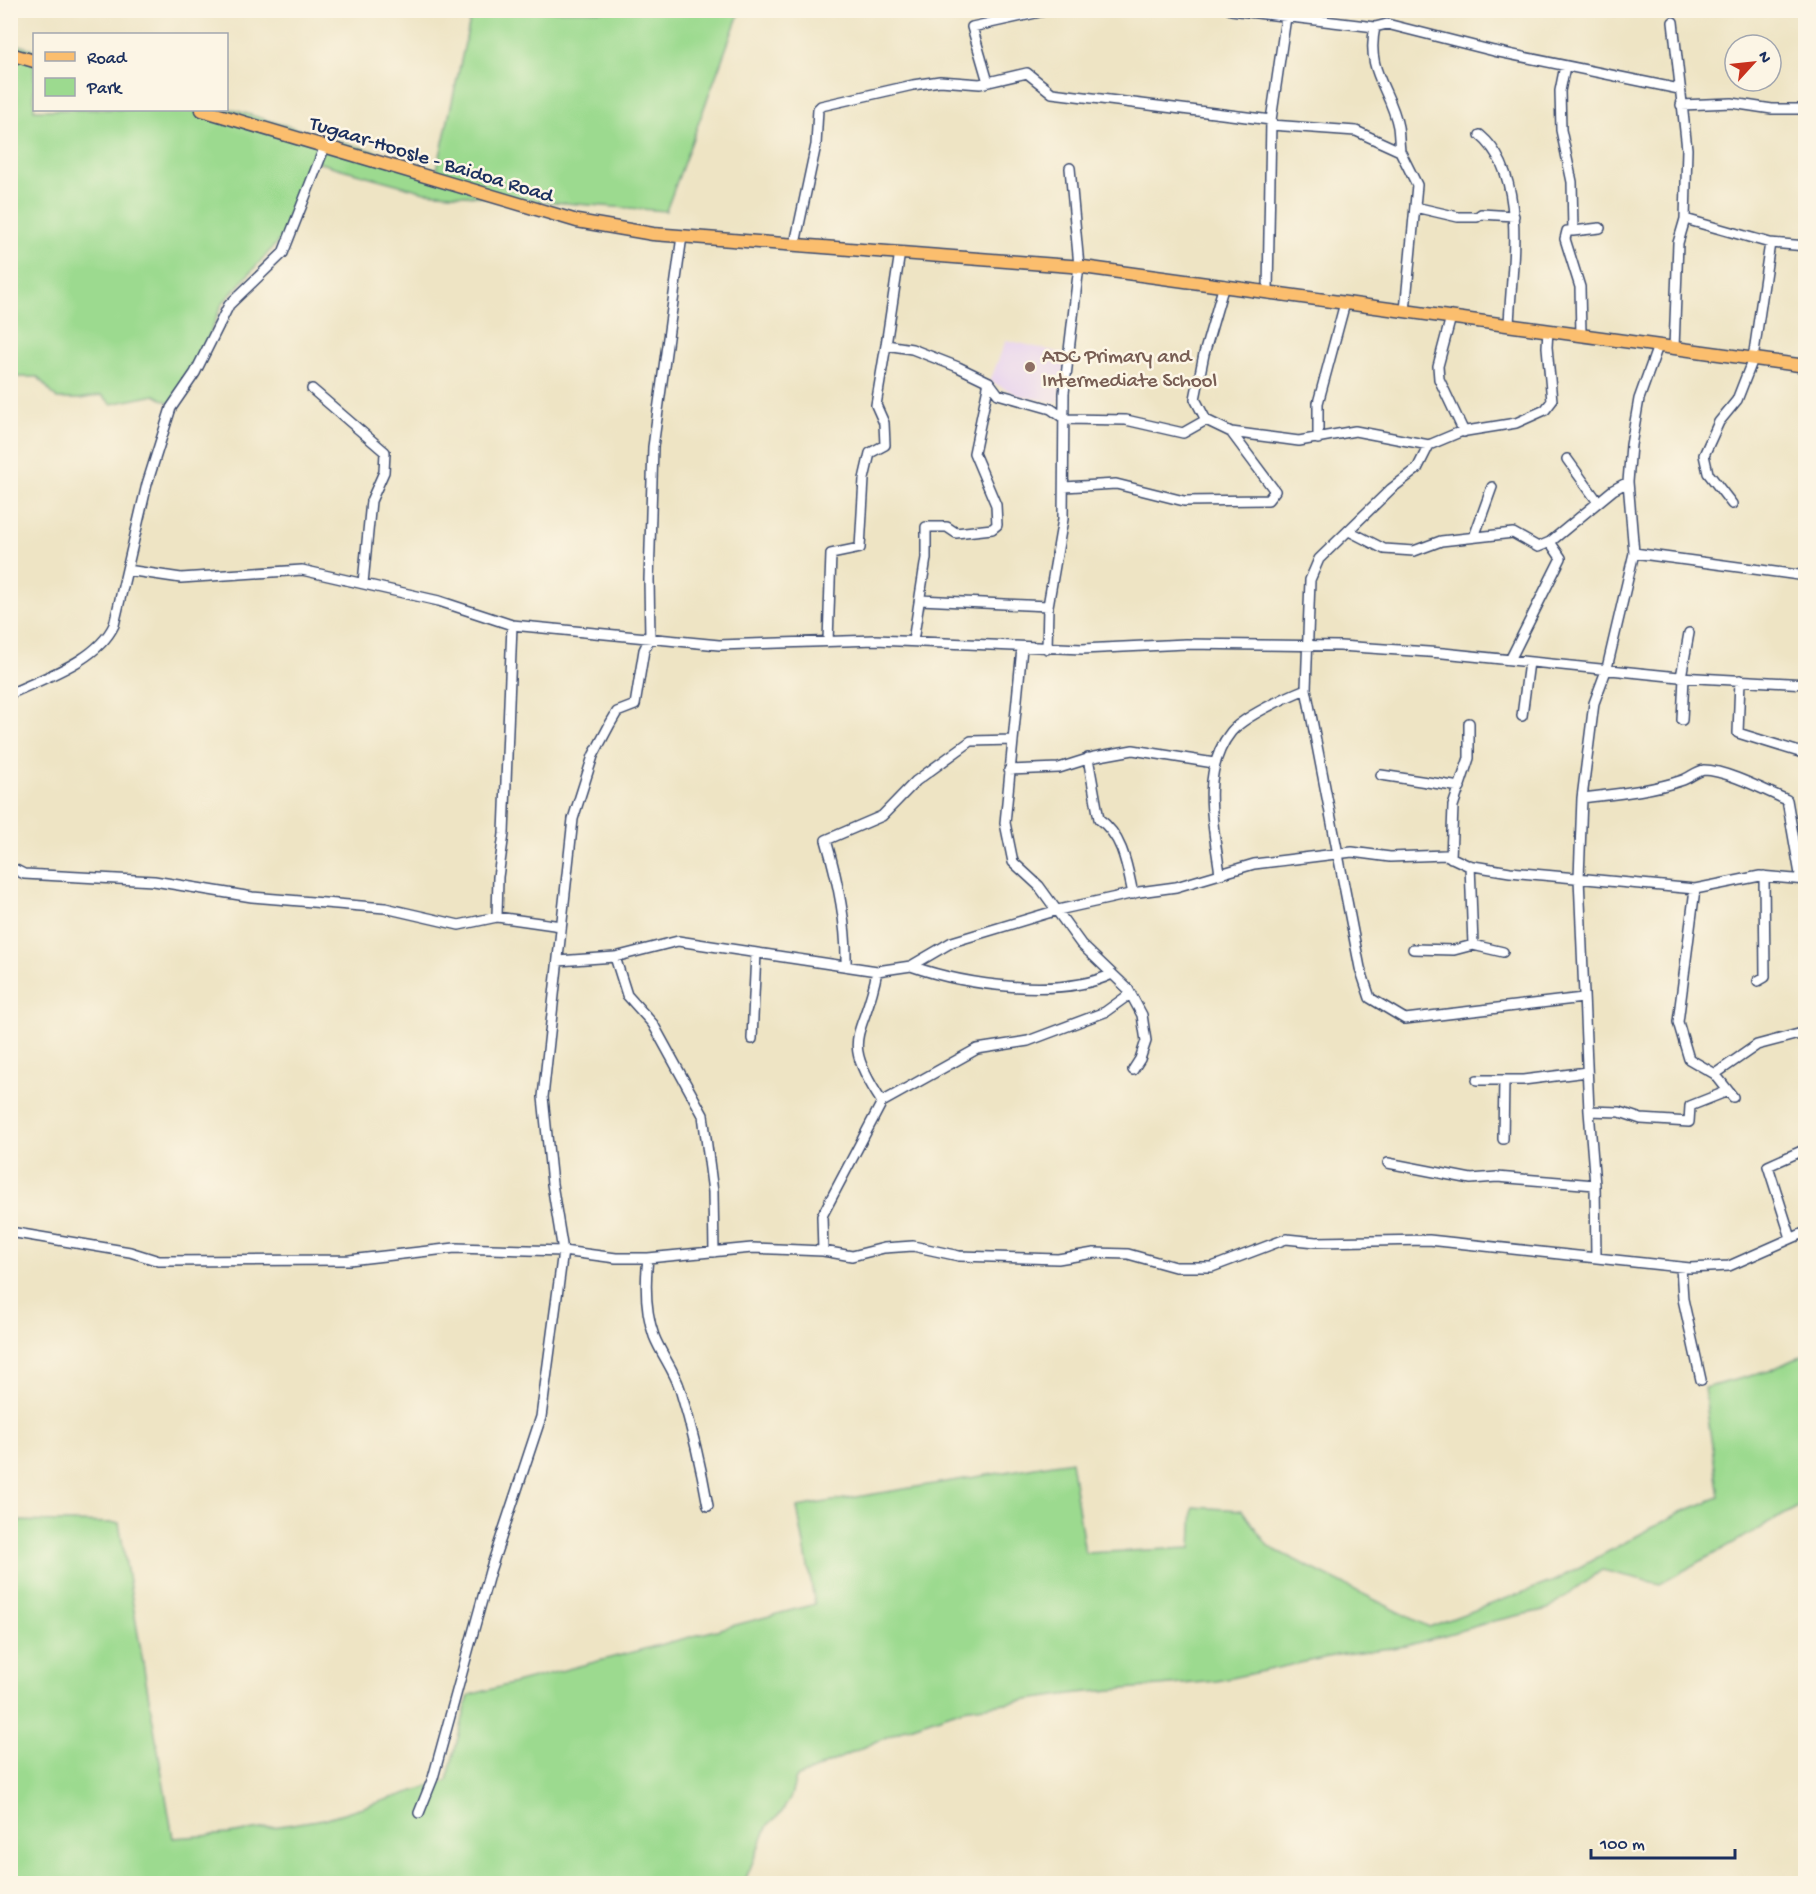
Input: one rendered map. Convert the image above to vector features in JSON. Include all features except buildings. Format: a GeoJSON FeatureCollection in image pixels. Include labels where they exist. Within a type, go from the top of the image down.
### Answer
{"type":"FeatureCollection","features":[{"type":"Feature","properties":{"kind":"main road"},"geometry":{"type":"LineString","coordinates":[[10,54],[33,61]]}},
{"type":"Feature","properties":{"kind":"main road","name":"Tugaar-Hoosle - Baidoa Road"},"geometry":{"type":"LineString","coordinates":[[205,111],[577,221],[653,234],[1078,266],[1451,317]]}},
{"type":"Feature","properties":{"kind":"main road"},"geometry":{"type":"LineString","coordinates":[[1451,317],[1806,366]]}},
{"type":"Feature","properties":{"kind":"street"},"geometry":{"type":"LineString","coordinates":[[988,82],[972,27],[1049,10]]}},
{"type":"Feature","properties":{"kind":"street"},"geometry":{"type":"LineString","coordinates":[[1231,10],[1375,27],[1387,24],[1564,66],[1679,89]]}},
{"type":"Feature","properties":{"kind":"street"},"geometry":{"type":"LineString","coordinates":[[1268,291],[1271,122],[1286,17]]}},
{"type":"Feature","properties":{"kind":"street"},"geometry":{"type":"LineString","coordinates":[[1673,22],[1686,149],[1685,219],[1678,243],[1674,348]]}},
{"type":"Feature","properties":{"kind":"street"},"geometry":{"type":"LineString","coordinates":[[1375,27],[1372,39],[1376,73],[1398,126],[1400,151],[1417,185],[1404,310]]}},
{"type":"Feature","properties":{"kind":"street"},"geometry":{"type":"LineString","coordinates":[[1564,66],[1560,91],[1561,130],[1572,182],[1573,231]]}},
{"type":"Feature","properties":{"kind":"street"},"geometry":{"type":"LineString","coordinates":[[795,244],[816,145],[820,106],[940,81],[988,82],[1027,73],[1052,93],[1356,131],[1400,151]]}},
{"type":"Feature","properties":{"kind":"street"},"geometry":{"type":"LineString","coordinates":[[1681,105],[1732,103],[1772,109],[1806,109]]}},
{"type":"Feature","properties":{"kind":"street"},"geometry":{"type":"LineString","coordinates":[[1480,135],[1491,144],[1508,178],[1514,216],[1509,325]]}},
{"type":"Feature","properties":{"kind":"street"},"geometry":{"type":"LineString","coordinates":[[10,694],[72,663],[108,638],[114,625],[147,484],[171,408],[195,372],[229,305],[283,253],[325,146]]}},
{"type":"Feature","properties":{"kind":"street"},"geometry":{"type":"LineString","coordinates":[[1047,649],[1048,606],[1063,519],[1067,359],[1078,266],[1070,168]]}},
{"type":"Feature","properties":{"kind":"street"},"geometry":{"type":"LineString","coordinates":[[1415,207],[1458,217],[1477,217],[1481,214],[1514,216]]}},
{"type":"Feature","properties":{"kind":"street"},"geometry":{"type":"LineString","coordinates":[[1685,219],[1770,243],[1806,246]]}},
{"type":"Feature","properties":{"kind":"street"},"geometry":{"type":"LineString","coordinates":[[1581,335],[1580,287],[1565,239],[1567,231],[1600,228]]}},
{"type":"Feature","properties":{"kind":"street"},"geometry":{"type":"LineString","coordinates":[[419,1813],[433,1778],[490,1571],[541,1417],[562,1251],[543,1097],[573,819],[593,756],[610,724],[617,712],[635,705],[644,650],[650,638],[649,580],[654,447],[682,236]]}},
{"type":"Feature","properties":{"kind":"street"},"geometry":{"type":"LineString","coordinates":[[1732,504],[1708,473],[1704,455],[1719,422],[1737,400],[1753,359],[1770,243]]}},
{"type":"Feature","properties":{"kind":"street"},"geometry":{"type":"LineString","coordinates":[[828,642],[831,554],[860,548],[864,479],[870,453],[885,445],[884,423],[876,405],[900,252]]}},
{"type":"Feature","properties":{"kind":"street"},"geometry":{"type":"LineString","coordinates":[[1224,285],[1204,354],[1195,399],[1206,420],[1231,432],[1299,441],[1355,431],[1429,445],[1464,432],[1499,428],[1545,410],[1552,401],[1547,347],[1548,330]]}},
{"type":"Feature","properties":{"kind":"street"},"geometry":{"type":"LineString","coordinates":[[1318,439],[1318,403],[1345,303]]}},
{"type":"Feature","properties":{"kind":"street"},"geometry":{"type":"LineString","coordinates":[[1451,317],[1438,366],[1439,379],[1464,432]]}},
{"type":"Feature","properties":{"kind":"street"},"geometry":{"type":"LineString","coordinates":[[886,345],[912,349],[989,382],[998,394],[1051,409],[1065,419],[1126,420],[1183,433],[1206,420]]}},
{"type":"Feature","properties":{"kind":"street"},"geometry":{"type":"LineString","coordinates":[[1596,1256],[1595,1185],[1583,998],[1579,878],[1582,798],[1594,703],[1607,668],[1634,553],[1628,482],[1639,399],[1658,346]]}},
{"type":"Feature","properties":{"kind":"street"},"geometry":{"type":"LineString","coordinates":[[913,641],[926,558],[926,527],[947,526],[957,533],[992,529],[997,525],[996,505],[974,453],[989,382]]}},
{"type":"Feature","properties":{"kind":"street"},"geometry":{"type":"LineString","coordinates":[[312,389],[385,452],[384,472],[371,501],[363,583]]}},
{"type":"Feature","properties":{"kind":"street"},"geometry":{"type":"LineString","coordinates":[[1064,487],[1116,484],[1184,501],[1268,500],[1275,491],[1231,432]]}},
{"type":"Feature","properties":{"kind":"street"},"geometry":{"type":"LineString","coordinates":[[1429,445],[1417,469],[1391,489],[1319,559],[1310,579],[1306,689],[1360,968],[1370,998],[1405,1019],[1583,998]]}},
{"type":"Feature","properties":{"kind":"street"},"geometry":{"type":"LineString","coordinates":[[1567,459],[1598,502]]}},
{"type":"Feature","properties":{"kind":"street"},"geometry":{"type":"LineString","coordinates":[[1349,531],[1384,549],[1414,551],[1441,541],[1513,533],[1538,547],[1550,542],[1598,502],[1628,482]]}},
{"type":"Feature","properties":{"kind":"street"},"geometry":{"type":"LineString","coordinates":[[1474,537],[1492,487]]}},
{"type":"Feature","properties":{"kind":"street"},"geometry":{"type":"LineString","coordinates":[[1510,660],[1551,573],[1561,558],[1550,542]]}},
{"type":"Feature","properties":{"kind":"street"},"geometry":{"type":"LineString","coordinates":[[1634,553],[1806,576]]}},
{"type":"Feature","properties":{"kind":"street"},"geometry":{"type":"LineString","coordinates":[[127,570],[181,578],[302,570],[439,600],[512,625],[719,645],[913,641],[1047,649],[1205,644],[1308,648],[1340,646],[1607,668],[1682,677],[1806,684]]}},
{"type":"Feature","properties":{"kind":"street"},"geometry":{"type":"LineString","coordinates":[[920,600],[1048,606]]}},
{"type":"Feature","properties":{"kind":"street"},"geometry":{"type":"LineString","coordinates":[[497,917],[498,878],[504,834],[512,625]]}},
{"type":"Feature","properties":{"kind":"street"},"geometry":{"type":"LineString","coordinates":[[1682,720],[1682,677],[1689,633]]}},
{"type":"Feature","properties":{"kind":"street"},"geometry":{"type":"LineString","coordinates":[[1022,648],[1005,823],[1013,862],[1039,886],[1081,944],[1130,994],[1143,1015],[1146,1041],[1140,1059],[1133,1070]]}},
{"type":"Feature","properties":{"kind":"street"},"geometry":{"type":"LineString","coordinates":[[1522,716],[1529,662]]}},
{"type":"Feature","properties":{"kind":"street"},"geometry":{"type":"LineString","coordinates":[[1740,680],[1738,733],[1806,754]]}},
{"type":"Feature","properties":{"kind":"street"},"geometry":{"type":"LineString","coordinates":[[1220,874],[1210,800],[1214,763],[1232,731],[1287,697],[1306,689]]}},
{"type":"Feature","properties":{"kind":"street"},"geometry":{"type":"LineString","coordinates":[[1451,858],[1453,806],[1469,758],[1469,723]]}},
{"type":"Feature","properties":{"kind":"street"},"geometry":{"type":"LineString","coordinates":[[846,965],[847,942],[840,895],[826,840],[882,816],[916,781],[971,741],[1013,740]]}},
{"type":"Feature","properties":{"kind":"street"},"geometry":{"type":"LineString","coordinates":[[1009,770],[1059,768],[1088,758],[1132,750],[1214,763]]}},
{"type":"Feature","properties":{"kind":"street"},"geometry":{"type":"LineString","coordinates":[[1088,758],[1099,819],[1111,827],[1124,854],[1133,894]]}},
{"type":"Feature","properties":{"kind":"street"},"geometry":{"type":"LineString","coordinates":[[558,961],[615,957],[678,941],[877,971],[911,966],[952,942],[1058,910],[1133,894],[1176,888],[1254,864],[1352,852],[1390,857],[1446,855],[1470,866],[1695,889],[1764,876],[1804,880],[1787,800],[1725,775],[1703,770],[1672,782],[1621,794],[1582,798]]}},
{"type":"Feature","properties":{"kind":"street"},"geometry":{"type":"LineString","coordinates":[[1381,776],[1460,787]]}},
{"type":"Feature","properties":{"kind":"street"},"geometry":{"type":"LineString","coordinates":[[1470,866],[1469,882],[1475,940],[1473,945]]}},
{"type":"Feature","properties":{"kind":"street"},"geometry":{"type":"LineString","coordinates":[[10,867],[24,874],[154,880],[252,897],[385,908],[459,926],[497,917],[561,926]]}},
{"type":"Feature","properties":{"kind":"street"},"geometry":{"type":"LineString","coordinates":[[1758,981],[1765,977],[1767,956],[1764,876]]}},
{"type":"Feature","properties":{"kind":"street"},"geometry":{"type":"LineString","coordinates":[[1589,1111],[1620,1112],[1641,1119],[1689,1122],[1690,1106],[1731,1094],[1715,1074],[1689,1059],[1678,1022],[1695,889]]}},
{"type":"Feature","properties":{"kind":"street"},"geometry":{"type":"LineString","coordinates":[[1413,949],[1455,950],[1473,945],[1503,952]]}},
{"type":"Feature","properties":{"kind":"street"},"geometry":{"type":"LineString","coordinates":[[752,1039],[756,953]]}},
{"type":"Feature","properties":{"kind":"street"},"geometry":{"type":"LineString","coordinates":[[615,957],[627,995],[653,1024],[703,1115],[713,1192],[714,1252]]}},
{"type":"Feature","properties":{"kind":"street"},"geometry":{"type":"LineString","coordinates":[[911,966],[955,980],[995,986],[1062,986],[1102,979],[1112,974]]}},
{"type":"Feature","properties":{"kind":"street"},"geometry":{"type":"LineString","coordinates":[[877,971],[855,1046],[864,1075],[882,1102]]}},
{"type":"Feature","properties":{"kind":"street"},"geometry":{"type":"LineString","coordinates":[[823,1251],[822,1216],[882,1102],[977,1049],[1028,1041],[1105,1012],[1130,994]]}},
{"type":"Feature","properties":{"kind":"street"},"geometry":{"type":"LineString","coordinates":[[1715,1074],[1757,1046],[1806,1032]]}},
{"type":"Feature","properties":{"kind":"street"},"geometry":{"type":"LineString","coordinates":[[1477,1080],[1504,1080],[1587,1072]]}},
{"type":"Feature","properties":{"kind":"street"},"geometry":{"type":"LineString","coordinates":[[1503,1139],[1504,1080]]}},
{"type":"Feature","properties":{"kind":"street"},"geometry":{"type":"LineString","coordinates":[[1791,1238],[1768,1166],[1806,1149]]}},
{"type":"Feature","properties":{"kind":"street"},"geometry":{"type":"LineString","coordinates":[[1388,1163],[1471,1179],[1497,1177],[1595,1185]]}},
{"type":"Feature","properties":{"kind":"street"},"geometry":{"type":"LineString","coordinates":[[10,1232],[130,1252],[159,1261],[349,1260],[455,1248],[562,1251],[616,1258],[648,1258],[752,1248],[823,1251],[852,1256],[884,1248],[913,1246],[959,1256],[1030,1256],[1058,1259],[1094,1253],[1128,1254],[1175,1268],[1212,1267],[1286,1239],[1316,1242],[1429,1240],[1596,1256],[1682,1267],[1729,1266],[1806,1232]]}},
{"type":"Feature","properties":{"kind":"street"},"geometry":{"type":"LineString","coordinates":[[648,1258],[646,1280],[650,1321],[654,1337],[668,1360],[679,1387],[699,1458],[708,1506]]}},
{"type":"Feature","properties":{"kind":"street"},"geometry":{"type":"LineString","coordinates":[[1682,1267],[1683,1299],[1701,1380]]}},
{"type":"Feature","properties":{"kind":"shaded area","name":"ADC Primary and Intermediate School"},"geometry":{"type":"Polygon","coordinates":[[[1006,340],[1066,354],[1058,403],[1017,395],[990,381],[1006,340]]]}},
{"type":"Feature","properties":{"kind":"green space"},"geometry":{"type":"Polygon","coordinates":[[[472,11],[740,11],[666,211],[425,192],[309,160],[284,235],[222,304],[196,368],[171,404],[155,395],[111,404],[102,395],[80,399],[57,399],[38,377],[11,377],[11,42],[33,50],[33,111],[228,111],[228,108],[437,170],[472,11]]]}},
{"type":"Feature","properties":{"kind":"green space"},"geometry":{"type":"Polygon","coordinates":[[[1805,1354],[1805,1503],[1660,1584],[1602,1570],[1548,1609],[1494,1621],[1406,1646],[1337,1655],[1217,1681],[1078,1693],[963,1709],[904,1729],[796,1778],[791,1796],[782,1812],[768,1825],[744,1883],[11,1884],[11,1521],[119,1523],[173,1838],[229,1834],[324,1819],[447,1781],[469,1695],[815,1604],[797,1507],[1071,1461],[1085,1553],[1191,1548],[1193,1507],[1242,1510],[1269,1547],[1429,1627],[1554,1581],[1681,1512],[1719,1497],[1704,1388],[1769,1371],[1805,1354]]]}},
{"type":"Feature","properties":{"kind":"place","name":"ADC Primary and Intermediate School"},"geometry":{"type":"Point","coordinates":[1030,367]}}]}
